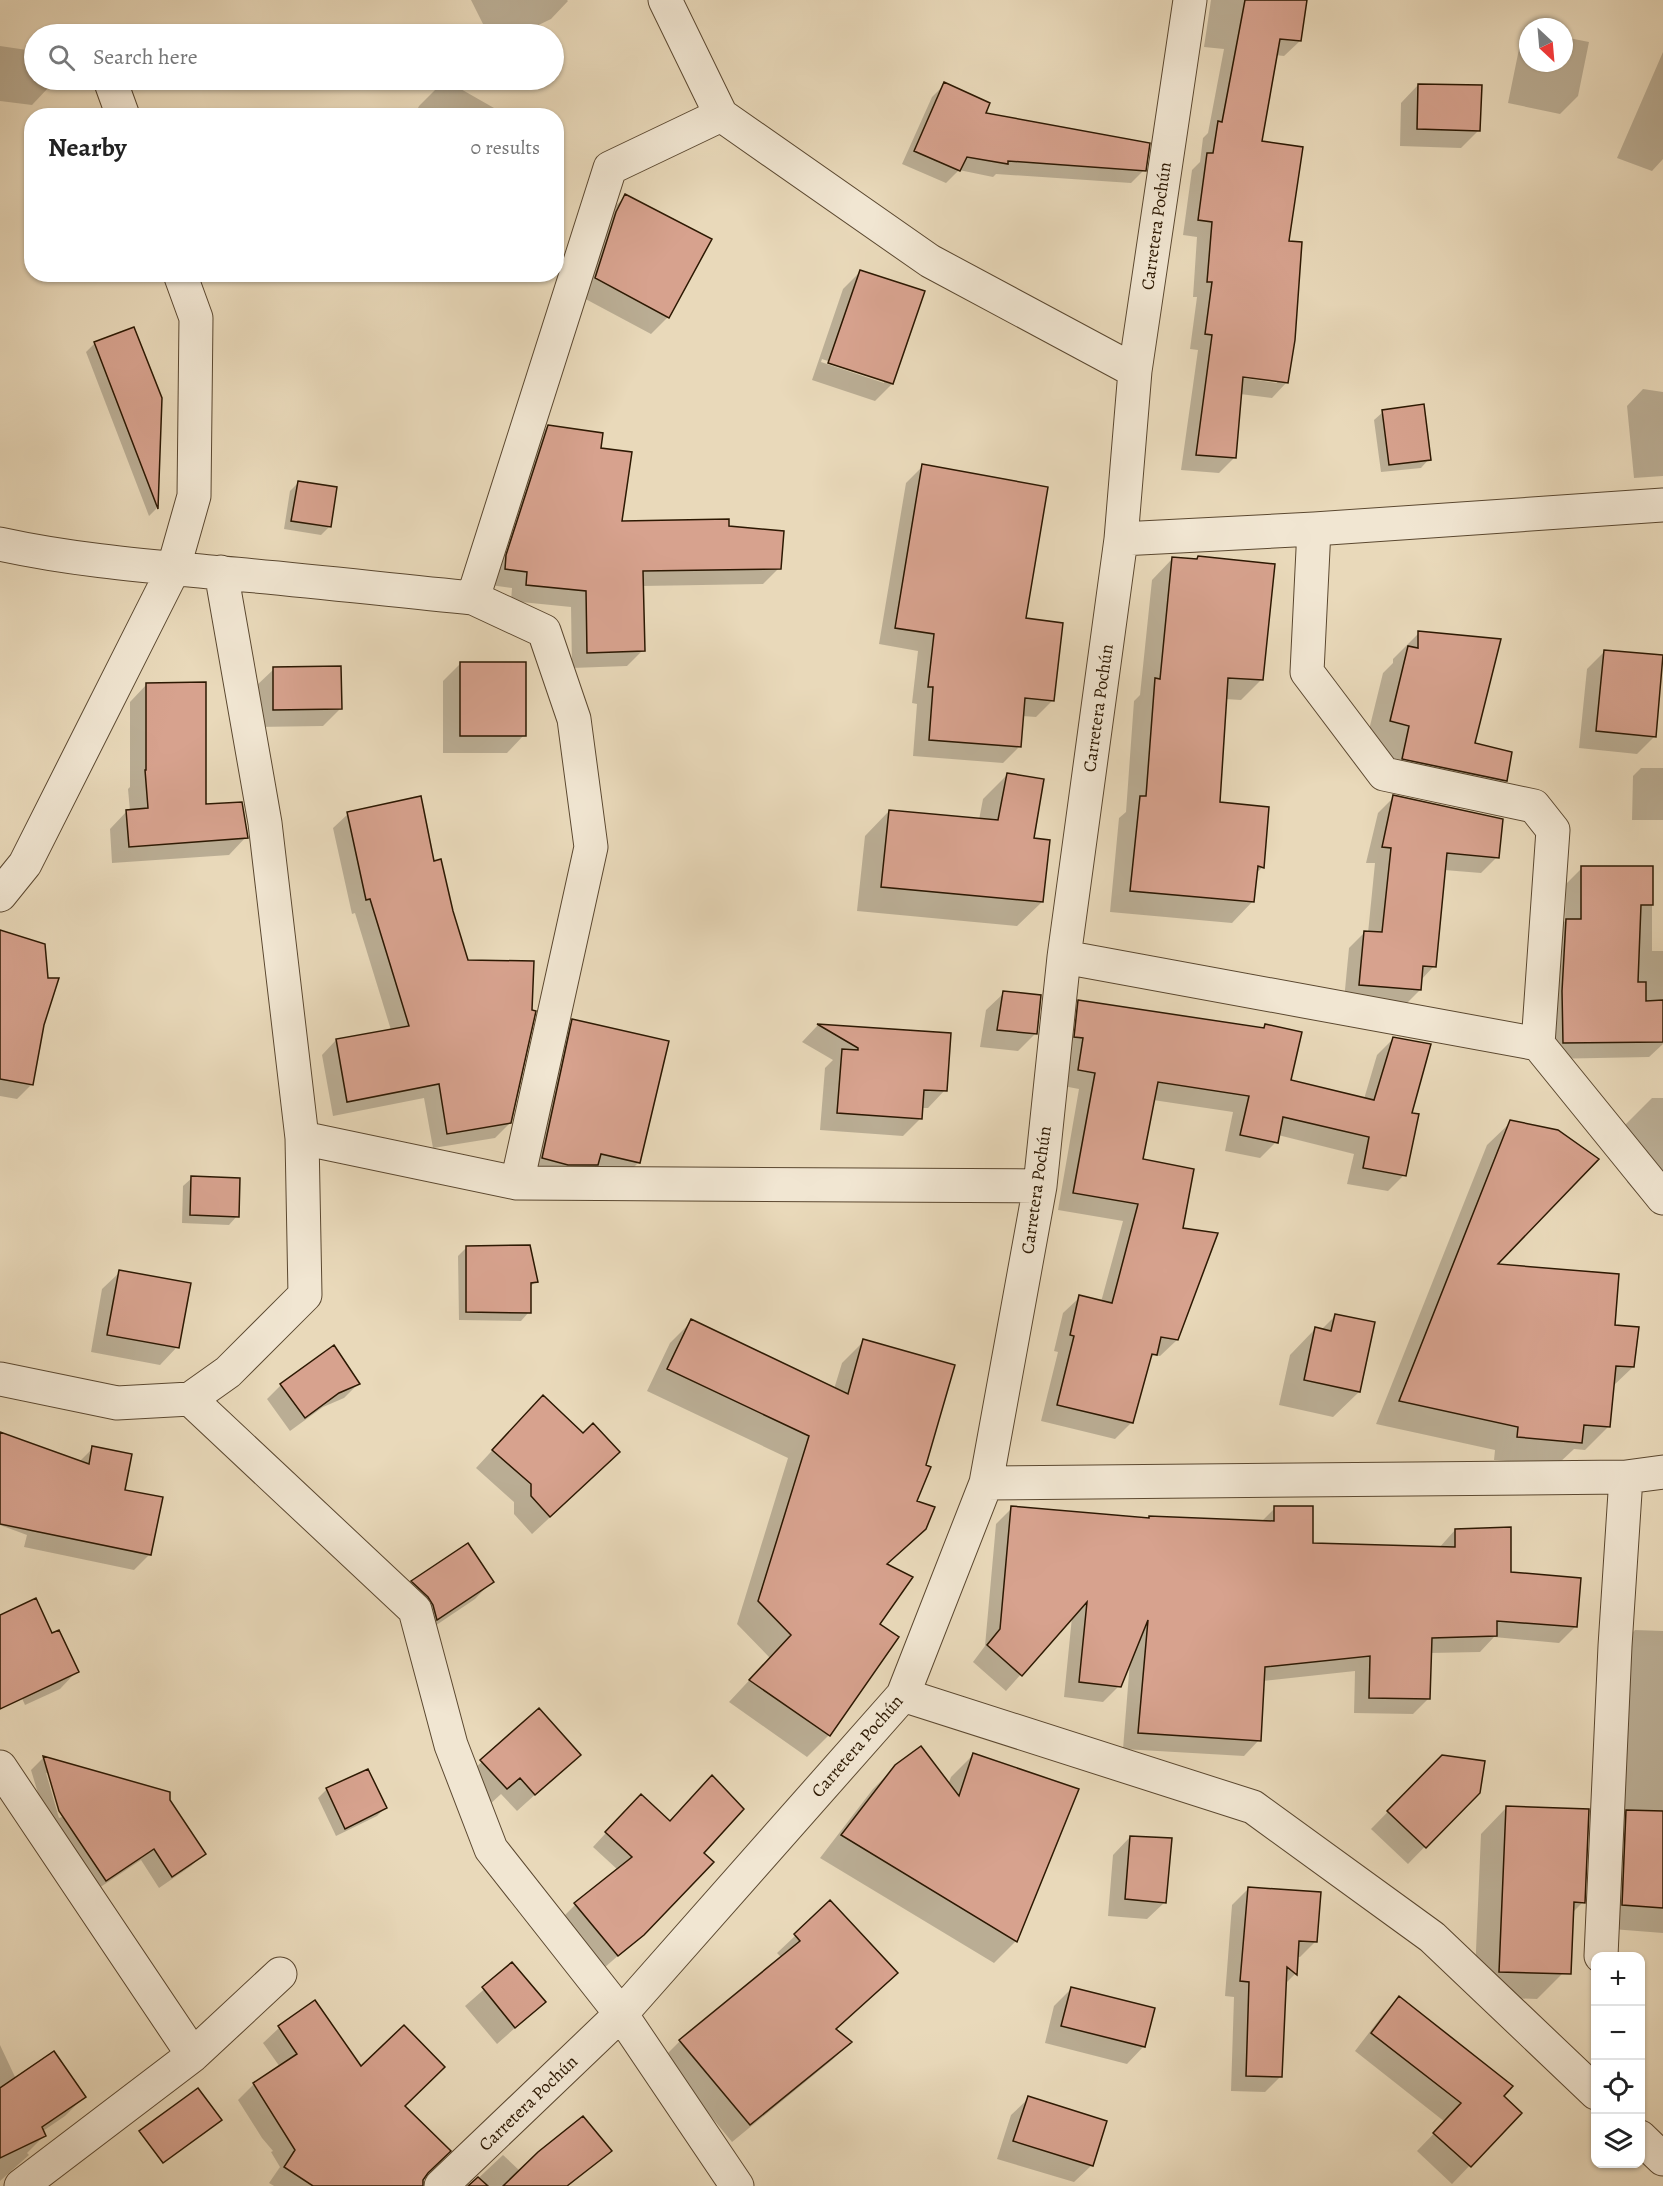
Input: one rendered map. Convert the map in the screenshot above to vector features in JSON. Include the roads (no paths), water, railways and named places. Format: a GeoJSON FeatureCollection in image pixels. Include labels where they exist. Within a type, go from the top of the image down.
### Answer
{"type":"FeatureCollection","features":[{"type":"Feature","properties":{"kind":"street"},"geometry":{"type":"LineString","coordinates":[[665,0],[721,115],[930,261],[1134,370]]}},
{"type":"Feature","properties":{"kind":"street","name":"Carretera Pochún"},"geometry":{"type":"LineString","coordinates":[[441,2186],[621,2014],[903,1695],[986,1483],[1040,1186],[1064,957],[1121,539],[1134,370],[1190,0]]}},
{"type":"Feature","properties":{"kind":"street"},"geometry":{"type":"LineString","coordinates":[[114,90],[120,108]]}},
{"type":"Feature","properties":{"kind":"street"},"geometry":{"type":"LineString","coordinates":[[473,598],[610,168],[721,115]]}},
{"type":"Feature","properties":{"kind":"street"},"geometry":{"type":"LineString","coordinates":[[0,895],[25,864],[173,570],[194,496],[196,318],[183,282]]}},
{"type":"Feature","properties":{"kind":"street"},"geometry":{"type":"LineString","coordinates":[[1121,539],[1314,529],[1663,505]]}},
{"type":"Feature","properties":{"kind":"street"},"geometry":{"type":"LineString","coordinates":[[1314,529],[1307,672],[1384,774],[1534,806],[1553,830],[1538,1044]]}},
{"type":"Feature","properties":{"kind":"street"},"geometry":{"type":"LineString","coordinates":[[0,544],[173,570],[221,572],[473,598],[544,631],[574,719],[591,847],[517,1183]]}},
{"type":"Feature","properties":{"kind":"street"},"geometry":{"type":"LineString","coordinates":[[0,1379],[117,1403],[190,1399],[228,1372],[305,1295],[302,1138],[266,823],[221,572]]}},
{"type":"Feature","properties":{"kind":"street"},"geometry":{"type":"LineString","coordinates":[[1064,957],[1538,1044],[1663,1198]]}},
{"type":"Feature","properties":{"kind":"street"},"geometry":{"type":"LineString","coordinates":[[302,1138],[517,1183],[1040,1186]]}},
{"type":"Feature","properties":{"kind":"street"},"geometry":{"type":"LineString","coordinates":[[190,1399],[415,1610],[451,1745],[491,1850],[621,2014],[737,2186]]}},
{"type":"Feature","properties":{"kind":"street"},"geometry":{"type":"LineString","coordinates":[[986,1483],[1626,1477],[1663,1472]]}},
{"type":"Feature","properties":{"kind":"street"},"geometry":{"type":"LineString","coordinates":[[1601,1952],[1615,1646],[1626,1477]]}},
{"type":"Feature","properties":{"kind":"street"},"geometry":{"type":"LineString","coordinates":[[903,1695],[1253,1807],[1432,1937],[1591,2088]]}},
{"type":"Feature","properties":{"kind":"street"},"geometry":{"type":"LineString","coordinates":[[0,1767],[193,2055]]}},
{"type":"Feature","properties":{"kind":"street"},"geometry":{"type":"LineString","coordinates":[[21,2186],[193,2055],[280,1974]]}},
{"type":"Feature","properties":{"kind":"street"},"geometry":{"type":"LineString","coordinates":[[1645,2141],[1663,2159]]}}]}
